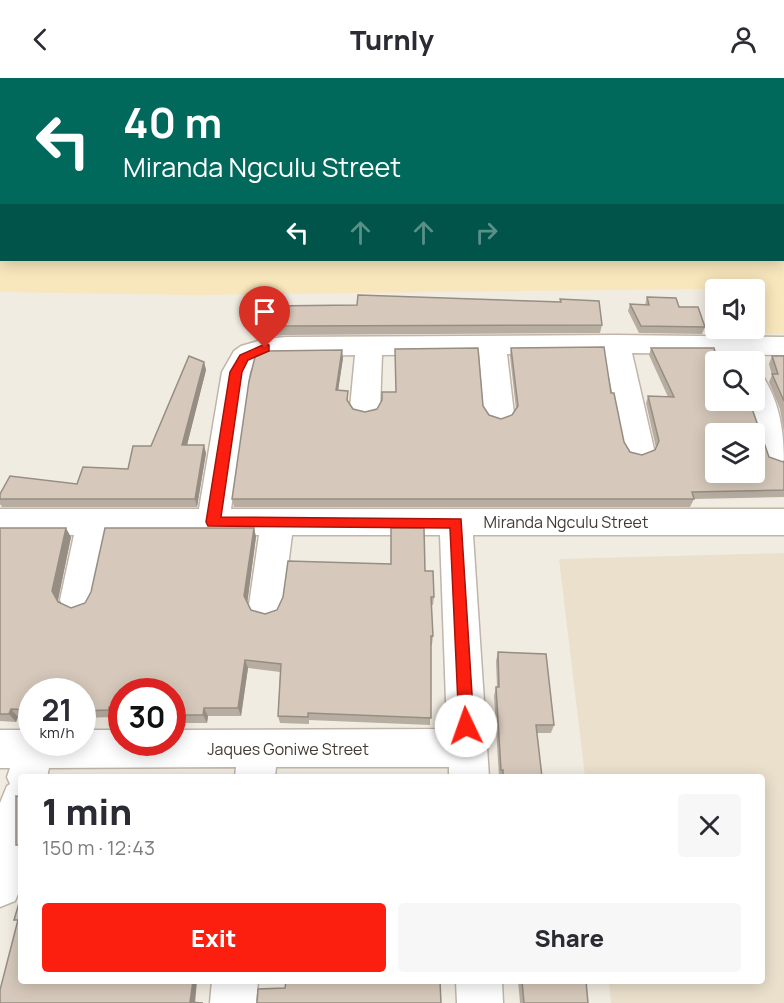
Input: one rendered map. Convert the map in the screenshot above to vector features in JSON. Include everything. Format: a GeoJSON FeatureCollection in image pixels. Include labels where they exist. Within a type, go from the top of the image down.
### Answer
{"type":"FeatureCollection","features":[{"type":"Feature","properties":{"kind":"street"},"geometry":{"type":"LineString","coordinates":[[616,344],[639,449]]}},
{"type":"Feature","properties":{"kind":"street"},"geometry":{"type":"LineString","coordinates":[[213,522],[236,372],[244,358],[258,350],[274,347],[369,345],[616,344],[706,351]]}},
{"type":"Feature","properties":{"kind":"street"},"geometry":{"type":"LineString","coordinates":[[365,408],[369,345]]}},
{"type":"Feature","properties":{"kind":"street"},"geometry":{"type":"LineString","coordinates":[[492,345],[499,414]]}},
{"type":"Feature","properties":{"kind":"street"},"geometry":{"type":"LineString","coordinates":[[759,351],[784,346]]}},
{"type":"Feature","properties":{"kind":"street"},"geometry":{"type":"LineString","coordinates":[[763,411],[778,456]]}},
{"type":"Feature","properties":{"kind":"street","name":"Miranda Ngculu Street"},"geometry":{"type":"LineString","coordinates":[[0,522],[784,522]]}},
{"type":"Feature","properties":{"kind":"street"},"geometry":{"type":"LineString","coordinates":[[77,600],[93,522]]}},
{"type":"Feature","properties":{"kind":"street"},"geometry":{"type":"LineString","coordinates":[[266,605],[277,522]]}},
{"type":"Feature","properties":{"kind":"street"},"geometry":{"type":"LineString","coordinates":[[456,523],[468,763]]}},
{"type":"Feature","properties":{"kind":"street","name":"Jaques Goniwe Street"},"geometry":{"type":"LineString","coordinates":[[20,758],[257,763],[468,763]]}},
{"type":"Feature","properties":{"kind":"street"},"geometry":{"type":"LineString","coordinates":[[0,886],[18,812]]}},
{"type":"Feature","properties":{"kind":"street"},"geometry":{"type":"LineString","coordinates":[[233,1003],[235,984]]}},
{"type":"Feature","properties":{"kind":"street"},"geometry":{"type":"LineString","coordinates":[[479,984],[480,1003]]}},
{"type":"Feature","properties":{"kind":"shaded area"},"geometry":{"type":"Polygon","coordinates":[[[784,553],[784,1003],[611,1003],[609,984],[765,984],[765,774],[585,774],[559,559],[784,553]]]}},
{"type":"Feature","properties":{"kind":"sand"},"geometry":{"type":"Polygon","coordinates":[[[0,261],[784,261],[784,334],[765,334],[765,279],[705,279],[705,289],[195,295],[0,292],[0,261]]]}},
{"type":"Feature","properties":{"kind":"building"},"geometry":{"type":"Polygon","coordinates":[[[358,295],[561,302],[560,299],[599,301],[602,325],[285,326],[262,329],[268,306],[357,305],[358,295]]]}},
{"type":"Feature","properties":{"kind":"building"},"geometry":{"type":"Polygon","coordinates":[[[647,297],[676,298],[679,307],[698,307],[705,327],[641,326],[630,304],[649,305],[647,297]]]}},
{"type":"Feature","properties":{"kind":"building"},"geometry":{"type":"Polygon","coordinates":[[[604,347],[611,393],[614,393],[624,442],[630,452],[642,455],[655,450],[659,441],[648,396],[674,397],[651,348],[714,348],[715,351],[705,351],[705,411],[753,411],[757,423],[705,423],[705,483],[765,483],[765,446],[769,457],[784,461],[784,490],[692,492],[694,499],[232,499],[249,381],[255,357],[267,351],[342,350],[336,390],[348,391],[347,400],[353,409],[365,412],[377,409],[382,400],[382,392],[396,392],[395,349],[478,348],[483,406],[489,415],[501,419],[512,415],[518,406],[511,348],[604,347]]]}},
{"type":"Feature","properties":{"kind":"building"},"geometry":{"type":"Polygon","coordinates":[[[189,356],[204,362],[182,445],[204,445],[195,499],[0,499],[0,494],[10,476],[77,484],[83,467],[128,469],[133,446],[151,446],[189,356]]]}},
{"type":"Feature","properties":{"kind":"building"},"geometry":{"type":"Polygon","coordinates":[[[772,356],[784,356],[784,401],[772,374],[778,374],[772,356]]]}},
{"type":"Feature","properties":{"kind":"building"},"geometry":{"type":"Polygon","coordinates":[[[0,528],[66,528],[52,591],[58,602],[71,608],[85,603],[91,592],[105,528],[254,528],[244,596],[251,610],[265,614],[277,610],[283,597],[288,561],[391,564],[391,528],[424,528],[425,571],[433,571],[434,597],[431,597],[433,636],[431,636],[431,718],[308,713],[308,717],[278,716],[281,664],[245,660],[238,708],[204,708],[203,715],[186,715],[186,678],[108,678],[108,710],[96,710],[96,678],[18,678],[18,709],[11,709],[9,714],[0,714],[0,528]]]}},
{"type":"Feature","properties":{"kind":"building"},"geometry":{"type":"Polygon","coordinates":[[[498,652],[546,654],[554,725],[536,725],[542,774],[503,774],[501,770],[496,687],[499,687],[498,652]]]}},
{"type":"Feature","properties":{"kind":"building"},"geometry":{"type":"Polygon","coordinates":[[[16,796],[18,796],[18,845],[16,845],[16,796]]]}},
{"type":"Feature","properties":{"kind":"building"},"geometry":{"type":"Polygon","coordinates":[[[18,906],[18,920],[14,920],[18,906]]]}},
{"type":"Feature","properties":{"kind":"building"},"geometry":{"type":"Polygon","coordinates":[[[18,920],[18,984],[193,984],[190,1002],[203,1003],[0,1003],[0,990],[18,920]]]}},
{"type":"Feature","properties":{"kind":"building"},"geometry":{"type":"Polygon","coordinates":[[[286,984],[440,984],[441,1003],[257,1003],[258,989],[285,988],[286,984]]]}},
{"type":"Feature","properties":{"kind":"building"},"geometry":{"type":"Polygon","coordinates":[[[522,984],[586,984],[588,1003],[524,1003],[522,984]]]}},
{"type":"Feature","properties":{"kind":"route"},"geometry":{"type":"LineString","coordinates":[[265,348],[244,358],[236,372],[213,522],[456,523],[466,726]]}}]}
